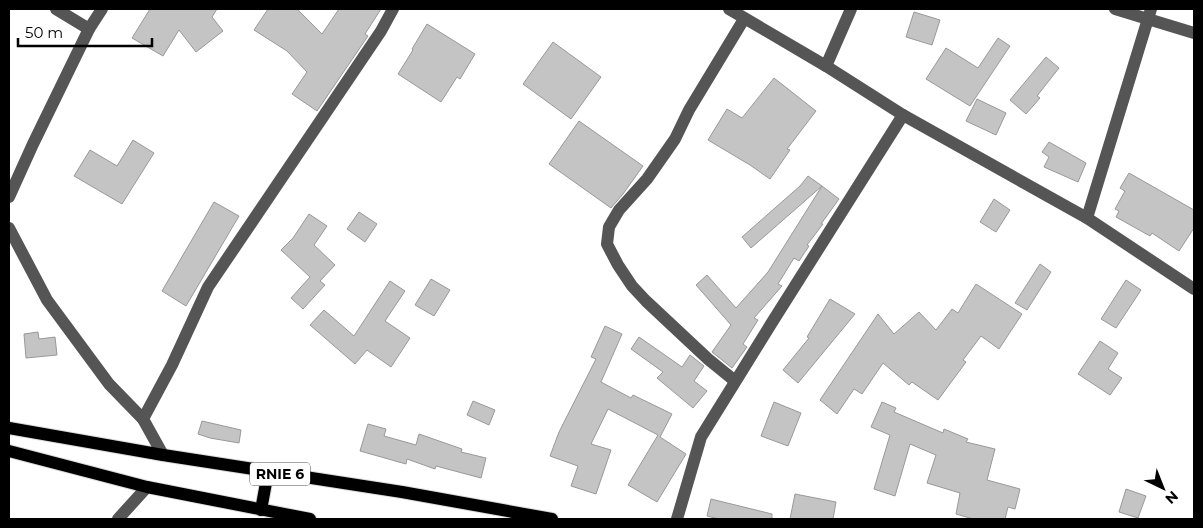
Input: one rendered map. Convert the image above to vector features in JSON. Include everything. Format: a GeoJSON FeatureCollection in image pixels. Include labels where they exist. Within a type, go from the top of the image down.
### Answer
{"type":"FeatureCollection","features":[{"type":"Feature","properties":{"kind":"main road","name":"RNIE 6"},"geometry":{"type":"LineString","coordinates":[[9,428],[163,455],[402,492],[552,519]]}},
{"type":"Feature","properties":{"kind":"main road","name":"RNIE 6"},"geometry":{"type":"LineString","coordinates":[[9,451],[147,487],[310,519]]}},
{"type":"Feature","properties":{"kind":"main road"},"geometry":{"type":"LineString","coordinates":[[261,510],[268,472]]}},
{"type":"Feature","properties":{"kind":"street"},"geometry":{"type":"LineString","coordinates":[[56,9],[89,29]]}},
{"type":"Feature","properties":{"kind":"street"},"geometry":{"type":"LineString","coordinates":[[9,196],[89,29],[102,9]]}},
{"type":"Feature","properties":{"kind":"street"},"geometry":{"type":"LineString","coordinates":[[143,420],[172,365],[208,287],[381,31],[393,9]]}},
{"type":"Feature","properties":{"kind":"street"},"geometry":{"type":"LineString","coordinates":[[729,9],[826,66],[903,115],[1087,218],[1194,289]]}},
{"type":"Feature","properties":{"kind":"street"},"geometry":{"type":"LineString","coordinates":[[826,66],[851,9]]}},
{"type":"Feature","properties":{"kind":"street"},"geometry":{"type":"LineString","coordinates":[[1115,9],[1150,14],[1194,34]]}},
{"type":"Feature","properties":{"kind":"street"},"geometry":{"type":"LineString","coordinates":[[1087,218],[1150,14]]}},
{"type":"Feature","properties":{"kind":"street"},"geometry":{"type":"LineString","coordinates":[[735,381],[708,359],[637,291],[618,265],[607,244],[609,227],[619,210],[647,179],[676,139],[689,110],[744,19]]}},
{"type":"Feature","properties":{"kind":"street"},"geometry":{"type":"LineString","coordinates":[[677,519],[701,437],[903,115]]}},
{"type":"Feature","properties":{"kind":"street"},"geometry":{"type":"LineString","coordinates":[[9,228],[47,300],[109,384],[143,420],[163,455]]}},
{"type":"Feature","properties":{"kind":"street"},"geometry":{"type":"LineString","coordinates":[[118,519],[147,487]]}},
{"type":"Feature","properties":{"kind":"building"},"geometry":{"type":"Polygon","coordinates":[[[150,9],[217,9],[212,17],[223,31],[196,52],[179,30],[163,56],[132,38],[150,9]]]}},
{"type":"Feature","properties":{"kind":"building"},"geometry":{"type":"Polygon","coordinates":[[[268,9],[297,9],[322,34],[339,9],[381,9],[365,34],[368,36],[317,111],[292,94],[307,72],[287,51],[254,30],[268,9]]]}},
{"type":"Feature","properties":{"kind":"building"},"geometry":{"type":"Polygon","coordinates":[[[914,12],[940,20],[932,45],[906,37],[914,12]]]}},
{"type":"Feature","properties":{"kind":"building"},"geometry":{"type":"Polygon","coordinates":[[[427,24],[475,54],[460,79],[457,77],[441,102],[398,74],[427,24]]]}},
{"type":"Feature","properties":{"kind":"building"},"geometry":{"type":"Polygon","coordinates":[[[998,38],[1010,46],[970,106],[926,79],[946,48],[978,68],[998,38]]]}},
{"type":"Feature","properties":{"kind":"building"},"geometry":{"type":"Polygon","coordinates":[[[553,42],[601,77],[571,119],[523,84],[553,42]]]}},
{"type":"Feature","properties":{"kind":"building"},"geometry":{"type":"Polygon","coordinates":[[[1046,57],[1059,68],[1037,96],[1040,98],[1026,114],[1010,100],[1046,57]]]}},
{"type":"Feature","properties":{"kind":"building"},"geometry":{"type":"Polygon","coordinates":[[[774,78],[816,111],[787,149],[790,150],[770,179],[708,140],[727,109],[742,118],[774,78]]]}},
{"type":"Feature","properties":{"kind":"building"},"geometry":{"type":"Polygon","coordinates":[[[977,99],[1006,113],[996,135],[966,121],[977,99]]]}},
{"type":"Feature","properties":{"kind":"building"},"geometry":{"type":"Polygon","coordinates":[[[579,121],[643,166],[611,208],[549,164],[579,121]]]}},
{"type":"Feature","properties":{"kind":"building"},"geometry":{"type":"Polygon","coordinates":[[[133,140],[154,153],[122,204],[74,176],[90,150],[117,166],[133,140]]]}},
{"type":"Feature","properties":{"kind":"building"},"geometry":{"type":"Polygon","coordinates":[[[1049,142],[1086,163],[1078,182],[1044,167],[1049,157],[1042,152],[1049,142]]]}},
{"type":"Feature","properties":{"kind":"building"},"geometry":{"type":"Polygon","coordinates":[[[1129,173],[1194,210],[1194,228],[1179,251],[1152,233],[1150,236],[1116,217],[1119,211],[1115,209],[1125,191],[1120,188],[1129,173]]]}},
{"type":"Feature","properties":{"kind":"building"},"geometry":{"type":"Polygon","coordinates":[[[808,176],[822,186],[751,248],[742,237],[800,186],[808,176]]]}},
{"type":"Feature","properties":{"kind":"building"},"geometry":{"type":"Polygon","coordinates":[[[822,186],[839,199],[807,245],[809,246],[799,261],[794,258],[778,284],[782,286],[754,318],[758,320],[743,344],[747,347],[732,368],[712,352],[731,325],[696,285],[707,275],[736,308],[768,272],[822,186]]]}},
{"type":"Feature","properties":{"kind":"building"},"geometry":{"type":"Polygon","coordinates":[[[994,199],[1010,210],[996,232],[980,222],[994,199]]]}},
{"type":"Feature","properties":{"kind":"building"},"geometry":{"type":"Polygon","coordinates":[[[214,202],[239,216],[186,306],[162,291],[214,202]]]}},
{"type":"Feature","properties":{"kind":"building"},"geometry":{"type":"Polygon","coordinates":[[[359,212],[377,224],[365,242],[347,229],[359,212]]]}},
{"type":"Feature","properties":{"kind":"building"},"geometry":{"type":"Polygon","coordinates":[[[309,214],[327,226],[314,245],[335,265],[320,281],[325,285],[303,309],[291,298],[310,277],[281,250],[293,238],[309,214]]]}},
{"type":"Feature","properties":{"kind":"building"},"geometry":{"type":"Polygon","coordinates":[[[1040,264],[1051,272],[1027,310],[1015,303],[1040,264]]]}},
{"type":"Feature","properties":{"kind":"building"},"geometry":{"type":"Polygon","coordinates":[[[431,279],[450,290],[434,316],[415,305],[431,279]]]}},
{"type":"Feature","properties":{"kind":"building"},"geometry":{"type":"Polygon","coordinates":[[[1126,280],[1141,290],[1116,328],[1101,319],[1126,280]]]}},
{"type":"Feature","properties":{"kind":"building"},"geometry":{"type":"Polygon","coordinates":[[[390,281],[405,291],[385,321],[410,338],[391,367],[367,350],[355,364],[310,325],[324,310],[354,336],[390,281]]]}},
{"type":"Feature","properties":{"kind":"building"},"geometry":{"type":"Polygon","coordinates":[[[976,284],[1022,314],[999,349],[981,336],[963,360],[966,362],[938,400],[912,382],[909,385],[883,363],[862,394],[854,389],[837,414],[820,400],[878,314],[894,334],[919,312],[936,330],[952,309],[958,313],[976,284]]]}},
{"type":"Feature","properties":{"kind":"building"},"geometry":{"type":"Polygon","coordinates":[[[830,299],[855,314],[798,383],[783,370],[809,338],[807,337],[830,299]]]}},
{"type":"Feature","properties":{"kind":"building"},"geometry":{"type":"Polygon","coordinates":[[[605,326],[622,334],[601,382],[631,398],[633,395],[672,414],[660,437],[686,454],[657,502],[628,485],[658,435],[608,409],[591,444],[611,450],[596,494],[571,486],[578,466],[550,456],[559,432],[596,359],[591,357],[605,326]]]}},
{"type":"Feature","properties":{"kind":"building"},"geometry":{"type":"Polygon","coordinates":[[[38,332],[39,339],[55,337],[57,355],[26,358],[24,334],[38,332]]]}},
{"type":"Feature","properties":{"kind":"building"},"geometry":{"type":"Polygon","coordinates":[[[639,337],[682,367],[690,355],[704,366],[694,381],[707,391],[693,408],[657,378],[663,372],[631,349],[639,337]]]}},
{"type":"Feature","properties":{"kind":"building"},"geometry":{"type":"Polygon","coordinates":[[[1100,341],[1118,353],[1108,369],[1122,378],[1110,395],[1078,374],[1100,341]]]}},
{"type":"Feature","properties":{"kind":"building"},"geometry":{"type":"Polygon","coordinates":[[[473,401],[495,410],[489,425],[467,415],[473,401]]]}},
{"type":"Feature","properties":{"kind":"building"},"geometry":{"type":"Polygon","coordinates":[[[774,402],[801,413],[788,446],[761,436],[774,402]]]}},
{"type":"Feature","properties":{"kind":"building"},"geometry":{"type":"Polygon","coordinates":[[[882,402],[896,408],[894,412],[943,433],[944,429],[968,439],[966,442],[995,449],[987,480],[1020,489],[1015,509],[1008,507],[1005,519],[973,519],[956,514],[960,493],[927,483],[936,455],[910,444],[895,496],[874,489],[890,435],[871,427],[882,402]]]}},
{"type":"Feature","properties":{"kind":"building"},"geometry":{"type":"Polygon","coordinates":[[[202,421],[241,430],[239,443],[198,434],[202,421]]]}},
{"type":"Feature","properties":{"kind":"building"},"geometry":{"type":"Polygon","coordinates":[[[368,424],[386,429],[384,436],[416,445],[419,434],[462,449],[461,452],[486,458],[481,478],[436,466],[435,469],[407,459],[406,464],[360,451],[368,424]]]}},
{"type":"Feature","properties":{"kind":"building"},"geometry":{"type":"Polygon","coordinates":[[[1126,489],[1146,496],[1138,518],[1119,512],[1126,489]]]}},
{"type":"Feature","properties":{"kind":"building"},"geometry":{"type":"Polygon","coordinates":[[[795,494],[836,502],[833,519],[790,519],[795,494]]]}},
{"type":"Feature","properties":{"kind":"building"},"geometry":{"type":"Polygon","coordinates":[[[711,499],[772,514],[772,519],[719,519],[707,516],[711,499]]]}}]}
